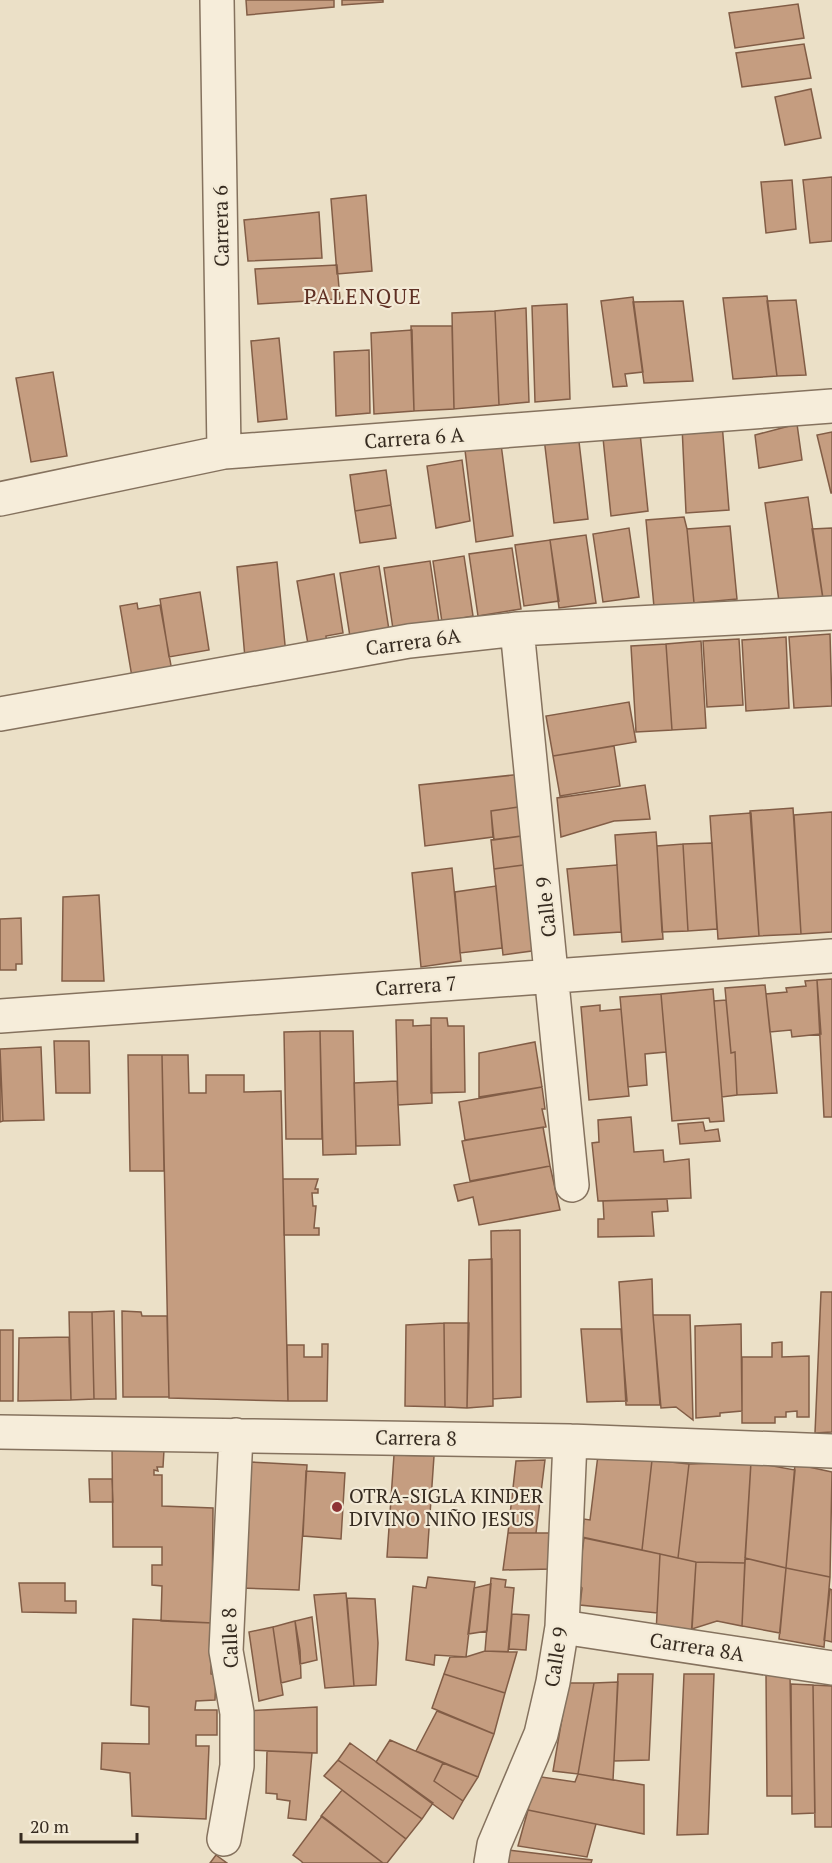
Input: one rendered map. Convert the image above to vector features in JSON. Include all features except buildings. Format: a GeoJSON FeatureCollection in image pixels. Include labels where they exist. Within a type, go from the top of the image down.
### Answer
{"type":"FeatureCollection","features":[{"type":"Feature","properties":{"kind":"street","name":"Carrera 6"},"geometry":{"type":"LineString","coordinates":[[217,0],[224,453]]}},
{"type":"Feature","properties":{"kind":"street","name":"Carrera 6 A"},"geometry":{"type":"LineString","coordinates":[[0,500],[224,453],[832,406]]}},
{"type":"Feature","properties":{"kind":"street","name":"Carrera 6A"},"geometry":{"type":"LineString","coordinates":[[0,714],[409,640],[517,629],[832,613]]}},
{"type":"Feature","properties":{"kind":"street","name":"Calle 9"},"geometry":{"type":"LineString","coordinates":[[517,629],[572,1185]]}},
{"type":"Feature","properties":{"kind":"street","name":"Carrera 7"},"geometry":{"type":"LineString","coordinates":[[0,1016],[832,956]]}},
{"type":"Feature","properties":{"kind":"street","name":"Carrera 8"},"geometry":{"type":"LineString","coordinates":[[0,1431],[570,1441],[832,1451]]}},
{"type":"Feature","properties":{"kind":"street","name":"Calle 8"},"geometry":{"type":"LineString","coordinates":[[224,1839],[237,1766],[237,1713],[226,1651],[236,1435]]}},
{"type":"Feature","properties":{"kind":"street","name":"Calle 9"},"geometry":{"type":"LineString","coordinates":[[488,1857],[541,1734],[553,1682],[561,1627],[570,1441]]}},
{"type":"Feature","properties":{"kind":"street","name":"Carrera 8A"},"geometry":{"type":"LineString","coordinates":[[561,1627],[832,1668]]}},
{"type":"Feature","properties":{"kind":"place","name":"OTRA-SIGLA KINDER DIVINO NIÑO JESUS"},"geometry":{"type":"Point","coordinates":[337,1507]}},
{"type":"Feature","properties":{"kind":"district","name":"PALENQUE"},"geometry":{"type":"Point","coordinates":[363,297]}}]}
